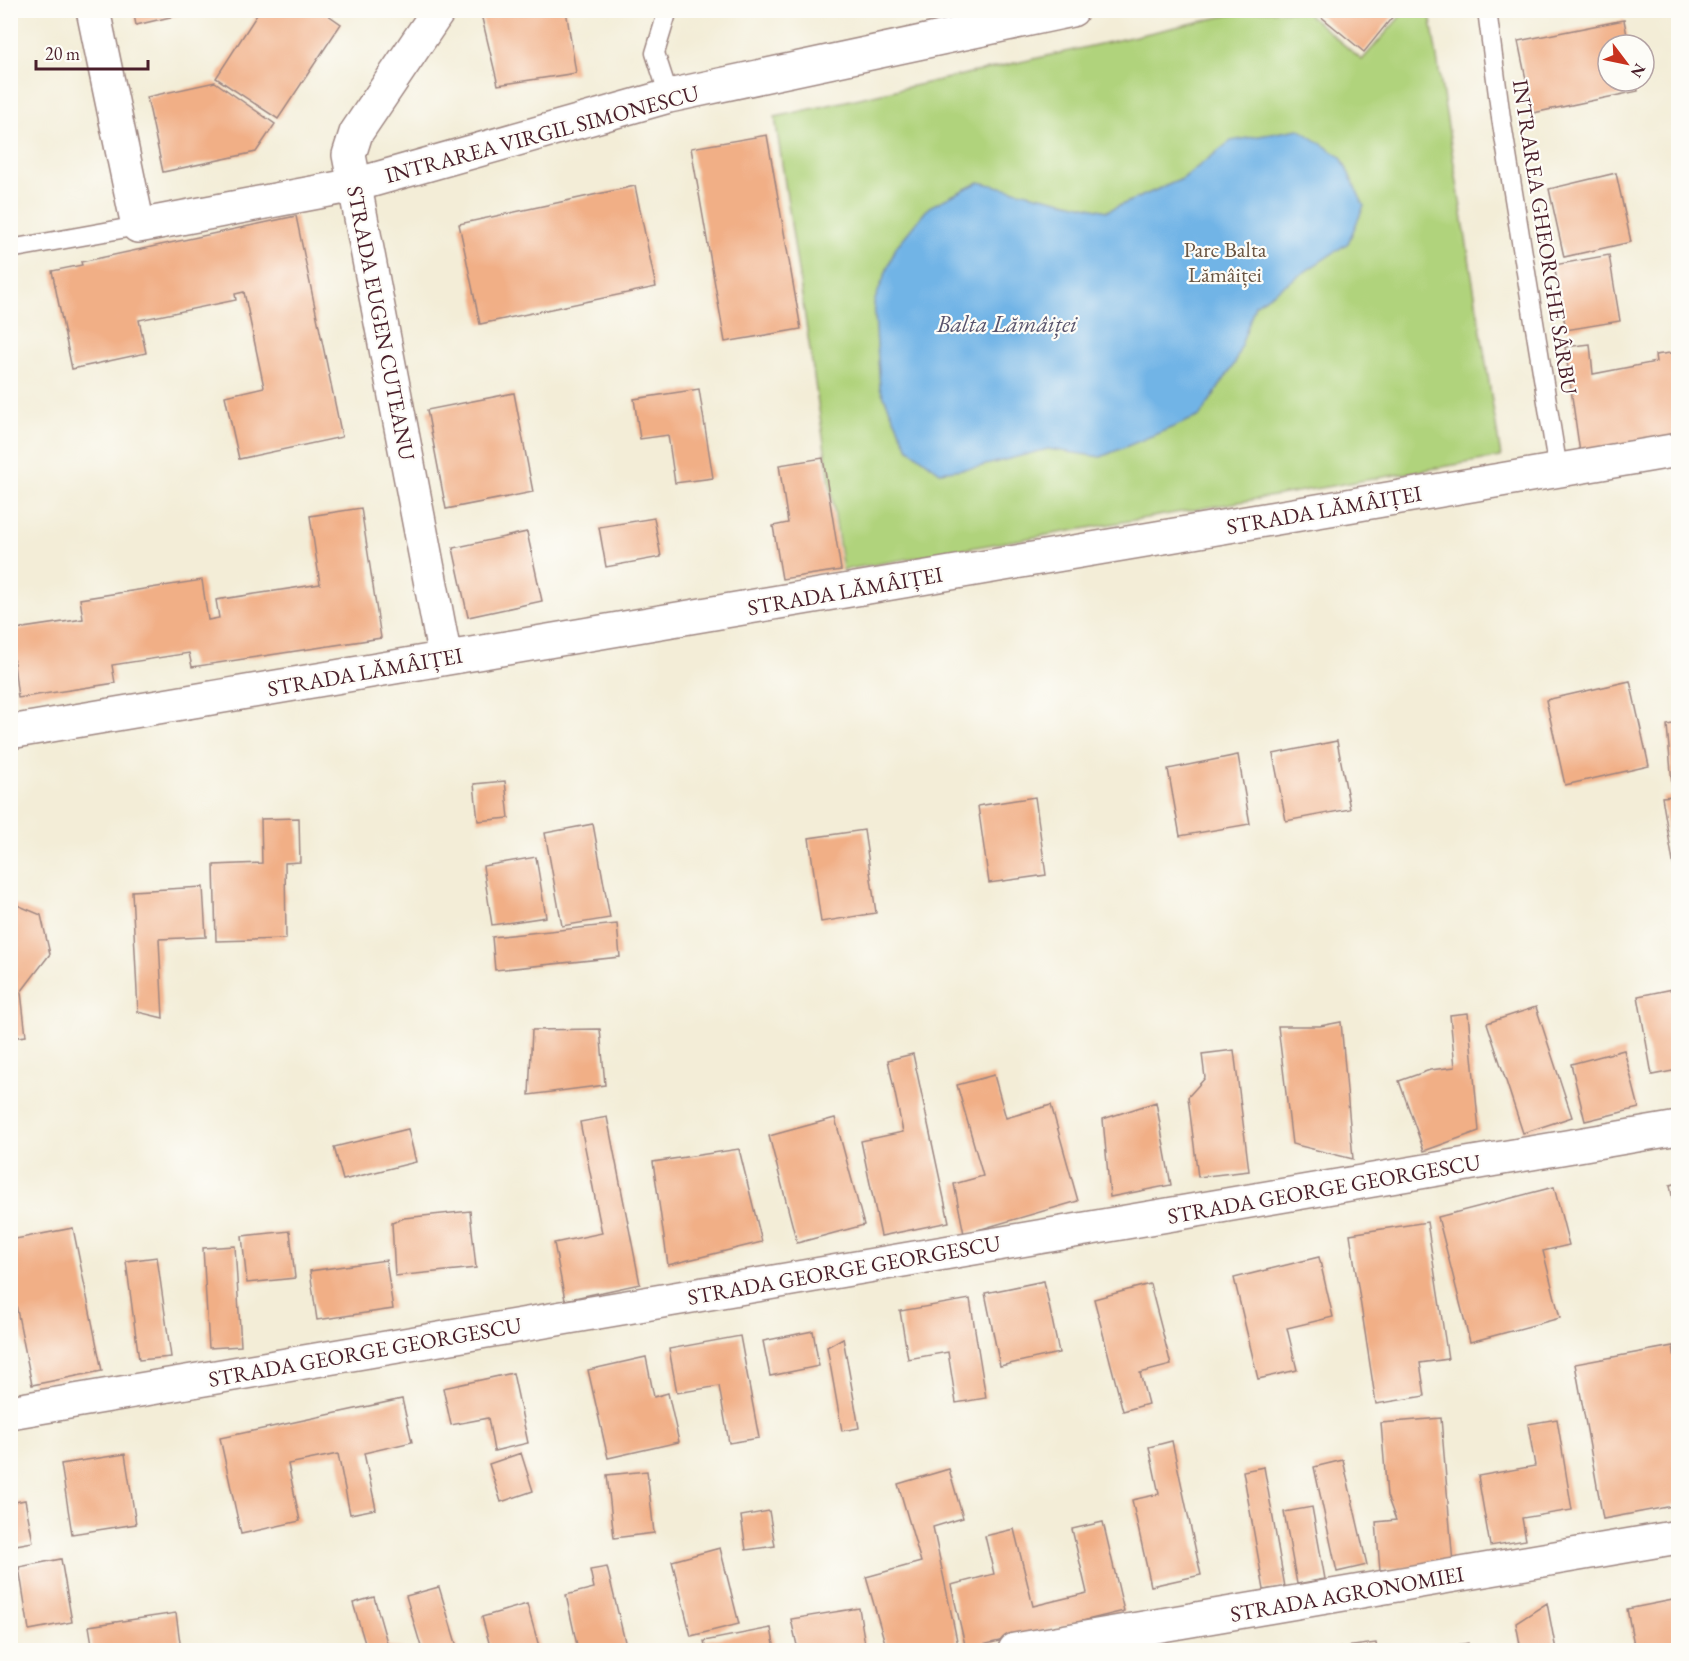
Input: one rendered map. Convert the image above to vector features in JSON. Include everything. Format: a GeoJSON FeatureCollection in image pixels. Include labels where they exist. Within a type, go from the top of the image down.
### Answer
{"type":"FeatureCollection","features":[{"type":"Feature","properties":{"kind":"street"},"geometry":{"type":"LineString","coordinates":[[93,10],[138,226]]}},
{"type":"Feature","properties":{"kind":"street","name":"STRADA EUGEN CUTEANU"},"geometry":{"type":"LineString","coordinates":[[439,10],[356,133],[350,154],[445,658]]}},
{"type":"Feature","properties":{"kind":"street","name":"INTRAREA VIRGIL SIMONESCU"},"geometry":{"type":"LineString","coordinates":[[138,226],[355,185],[669,96],[1072,10]]}},
{"type":"Feature","properties":{"kind":"street","name":"STRADA LĂMÂIȚEI"},"geometry":{"type":"LineString","coordinates":[[10,732],[1678,450]]}},
{"type":"Feature","properties":{"kind":"street","name":"STRADA GEORGE GEORGESCU"},"geometry":{"type":"LineString","coordinates":[[10,1412],[1678,1128]]}},
{"type":"Feature","properties":{"kind":"street","name":"STRADA AGRONOMIEI"},"geometry":{"type":"LineString","coordinates":[[1015,1650],[1678,1537]]}},
{"type":"Feature","properties":{"kind":"lane"},"geometry":{"type":"LineString","coordinates":[[669,10],[655,53],[669,96]]}},
{"type":"Feature","properties":{"kind":"lane","name":"INTRAREA GHEORGHE SÂRBU"},"geometry":{"type":"LineString","coordinates":[[1486,10],[1501,118],[1558,470]]}},
{"type":"Feature","properties":{"kind":"lane","name":"INTRAREA VIRGIL SIMONESCU"},"geometry":{"type":"LineString","coordinates":[[10,249],[138,226]]}},
{"type":"Feature","properties":{"kind":"green space","name":"Parc Balta Lămâiței"},"geometry":{"type":"Polygon","coordinates":[[[1247,11],[1304,11],[1362,60],[1405,11],[1427,11],[1430,14],[1501,457],[843,570],[775,117],[1247,11]]]}},
{"type":"Feature","properties":{"kind":"water","name":"Balta Lămâiței"},"geometry":{"type":"Polygon","coordinates":[[[1299,129],[1341,157],[1364,206],[1348,243],[1255,305],[1235,363],[1200,416],[1101,457],[1048,449],[978,467],[940,472],[908,448],[880,388],[874,302],[896,247],[929,207],[979,182],[1107,211],[1182,179],[1231,141],[1299,129]]]}},
{"type":"Feature","properties":{"kind":"building"},"geometry":{"type":"Polygon","coordinates":[[[133,10],[196,10],[196,11],[136,25],[133,10]]]}},
{"type":"Feature","properties":{"kind":"building"},"geometry":{"type":"Polygon","coordinates":[[[260,10],[321,10],[341,24],[278,119],[216,78],[260,10]]]}},
{"type":"Feature","properties":{"kind":"building"},"geometry":{"type":"Polygon","coordinates":[[[480,10],[566,10],[576,73],[498,85],[480,10]]]}},
{"type":"Feature","properties":{"kind":"building"},"geometry":{"type":"Polygon","coordinates":[[[1313,10],[1398,10],[1364,52],[1313,10]]]}},
{"type":"Feature","properties":{"kind":"building"},"geometry":{"type":"Polygon","coordinates":[[[1624,20],[1627,33],[1596,33],[1596,93],[1628,93],[1533,113],[1518,41],[1624,20]]]}},
{"type":"Feature","properties":{"kind":"building"},"geometry":{"type":"Polygon","coordinates":[[[215,82],[275,124],[256,152],[163,172],[147,97],[215,82]]]}},
{"type":"Feature","properties":{"kind":"building"},"geometry":{"type":"Polygon","coordinates":[[[767,135],[801,329],[725,342],[691,148],[767,135]]]}},
{"type":"Feature","properties":{"kind":"building"},"geometry":{"type":"Polygon","coordinates":[[[1616,173],[1631,242],[1564,257],[1549,189],[1616,173]]]}},
{"type":"Feature","properties":{"kind":"building"},"geometry":{"type":"Polygon","coordinates":[[[635,186],[656,287],[480,324],[459,224],[635,186]]]}},
{"type":"Feature","properties":{"kind":"building"},"geometry":{"type":"Polygon","coordinates":[[[296,216],[342,437],[239,459],[225,396],[264,387],[244,292],[235,294],[236,300],[139,320],[146,353],[72,369],[52,271],[82,265],[81,262],[296,216]]]}},
{"type":"Feature","properties":{"kind":"building"},"geometry":{"type":"Polygon","coordinates":[[[1609,255],[1620,321],[1566,330],[1554,265],[1609,255]]]}},
{"type":"Feature","properties":{"kind":"building"},"geometry":{"type":"Polygon","coordinates":[[[1590,344],[1593,374],[1656,362],[1655,355],[1678,352],[1678,444],[1581,460],[1565,347],[1590,344]]]}},
{"type":"Feature","properties":{"kind":"building"},"geometry":{"type":"Polygon","coordinates":[[[699,389],[713,478],[675,483],[668,435],[640,439],[634,399],[699,389]]]}},
{"type":"Feature","properties":{"kind":"building"},"geometry":{"type":"Polygon","coordinates":[[[514,393],[533,492],[446,509],[427,410],[514,393]]]}},
{"type":"Feature","properties":{"kind":"building"},"geometry":{"type":"Polygon","coordinates":[[[823,458],[841,570],[782,579],[773,526],[788,523],[779,465],[823,458]]]}},
{"type":"Feature","properties":{"kind":"building"},"geometry":{"type":"Polygon","coordinates":[[[361,508],[381,638],[192,667],[189,653],[112,665],[115,683],[18,698],[10,630],[83,619],[80,599],[202,580],[208,620],[219,618],[216,600],[320,584],[310,516],[361,508]]]}},
{"type":"Feature","properties":{"kind":"building"},"geometry":{"type":"Polygon","coordinates":[[[654,518],[661,557],[606,567],[599,527],[654,518]]]}},
{"type":"Feature","properties":{"kind":"building"},"geometry":{"type":"Polygon","coordinates":[[[527,532],[542,601],[468,617],[453,548],[527,532]]]}},
{"type":"Feature","properties":{"kind":"building"},"geometry":{"type":"Polygon","coordinates":[[[1630,681],[1649,766],[1565,785],[1546,700],[1630,681]]]}},
{"type":"Feature","properties":{"kind":"building"},"geometry":{"type":"Polygon","coordinates":[[[1678,723],[1677,886],[1662,797],[1673,796],[1667,725],[1678,723]]]}},
{"type":"Feature","properties":{"kind":"building"},"geometry":{"type":"Polygon","coordinates":[[[1337,741],[1350,809],[1286,821],[1273,754],[1337,741]]]}},
{"type":"Feature","properties":{"kind":"building"},"geometry":{"type":"Polygon","coordinates":[[[1238,755],[1250,824],[1180,836],[1168,769],[1238,755]]]}},
{"type":"Feature","properties":{"kind":"building"},"geometry":{"type":"Polygon","coordinates":[[[505,781],[509,818],[478,821],[474,784],[505,781]]]}},
{"type":"Feature","properties":{"kind":"building"},"geometry":{"type":"Polygon","coordinates":[[[1035,797],[1046,875],[989,883],[978,806],[1035,797]]]}},
{"type":"Feature","properties":{"kind":"building"},"geometry":{"type":"Polygon","coordinates":[[[299,818],[300,862],[285,863],[286,939],[216,941],[214,865],[262,863],[261,819],[299,818]]]}},
{"type":"Feature","properties":{"kind":"building"},"geometry":{"type":"Polygon","coordinates":[[[593,824],[610,918],[562,926],[545,833],[593,824]]]}},
{"type":"Feature","properties":{"kind":"building"},"geometry":{"type":"Polygon","coordinates":[[[864,830],[876,913],[821,922],[809,838],[864,830]]]}},
{"type":"Feature","properties":{"kind":"building"},"geometry":{"type":"Polygon","coordinates":[[[536,857],[546,917],[492,925],[483,866],[536,857]]]}},
{"type":"Feature","properties":{"kind":"building"},"geometry":{"type":"Polygon","coordinates":[[[203,887],[206,937],[159,939],[163,1018],[138,1012],[132,891],[203,887]]]}},
{"type":"Feature","properties":{"kind":"building"},"geometry":{"type":"Polygon","coordinates":[[[10,902],[41,915],[50,954],[21,992],[26,1036],[10,1038],[10,902]]]}},
{"type":"Feature","properties":{"kind":"building"},"geometry":{"type":"Polygon","coordinates":[[[617,924],[620,957],[495,970],[492,937],[617,924]]]}},
{"type":"Feature","properties":{"kind":"building"},"geometry":{"type":"Polygon","coordinates":[[[1678,988],[1678,1070],[1652,1075],[1638,996],[1678,988]]]}},
{"type":"Feature","properties":{"kind":"building"},"geometry":{"type":"Polygon","coordinates":[[[1536,1007],[1572,1117],[1523,1133],[1487,1023],[1536,1007]]]}},
{"type":"Feature","properties":{"kind":"building"},"geometry":{"type":"Polygon","coordinates":[[[1468,1013],[1479,1131],[1424,1151],[1399,1081],[1430,1070],[1455,1067],[1450,1015],[1468,1013]]]}},
{"type":"Feature","properties":{"kind":"building"},"geometry":{"type":"Polygon","coordinates":[[[1341,1022],[1353,1159],[1292,1144],[1278,1026],[1320,1026],[1341,1022]]]}},
{"type":"Feature","properties":{"kind":"building"},"geometry":{"type":"Polygon","coordinates":[[[600,1029],[605,1085],[529,1095],[532,1030],[600,1029]]]}},
{"type":"Feature","properties":{"kind":"building"},"geometry":{"type":"Polygon","coordinates":[[[1234,1050],[1249,1171],[1198,1177],[1188,1097],[1205,1078],[1202,1054],[1234,1050]]]}},
{"type":"Feature","properties":{"kind":"building"},"geometry":{"type":"Polygon","coordinates":[[[1624,1050],[1639,1108],[1585,1121],[1571,1064],[1624,1050]]]}},
{"type":"Feature","properties":{"kind":"building"},"geometry":{"type":"Polygon","coordinates":[[[913,1054],[949,1222],[881,1236],[861,1141],[903,1132],[888,1060],[913,1054]]]}},
{"type":"Feature","properties":{"kind":"building"},"geometry":{"type":"Polygon","coordinates":[[[994,1075],[1006,1118],[1051,1105],[1078,1201],[964,1234],[954,1184],[983,1176],[957,1085],[994,1075]]]}},
{"type":"Feature","properties":{"kind":"building"},"geometry":{"type":"Polygon","coordinates":[[[1156,1102],[1171,1185],[1110,1197],[1103,1119],[1156,1102]]]}},
{"type":"Feature","properties":{"kind":"building"},"geometry":{"type":"Polygon","coordinates":[[[607,1117],[640,1284],[565,1300],[554,1243],[602,1233],[580,1122],[607,1117]]]}},
{"type":"Feature","properties":{"kind":"building"},"geometry":{"type":"Polygon","coordinates":[[[835,1118],[864,1225],[797,1243],[769,1136],[835,1118]]]}},
{"type":"Feature","properties":{"kind":"building"},"geometry":{"type":"Polygon","coordinates":[[[408,1129],[416,1162],[343,1180],[334,1147],[408,1129]]]}},
{"type":"Feature","properties":{"kind":"building"},"geometry":{"type":"Polygon","coordinates":[[[739,1149],[762,1242],[668,1265],[653,1162],[739,1149]]]}},
{"type":"Feature","properties":{"kind":"building"},"geometry":{"type":"Polygon","coordinates":[[[1678,1183],[1678,1223],[1677,1223],[1670,1185],[1678,1183]]]}},
{"type":"Feature","properties":{"kind":"building"},"geometry":{"type":"Polygon","coordinates":[[[1554,1187],[1569,1245],[1543,1251],[1560,1318],[1470,1342],[1438,1217],[1554,1187]]]}},
{"type":"Feature","properties":{"kind":"building"},"geometry":{"type":"Polygon","coordinates":[[[470,1211],[476,1268],[395,1276],[392,1223],[404,1218],[470,1211]]]}},
{"type":"Feature","properties":{"kind":"building"},"geometry":{"type":"Polygon","coordinates":[[[1427,1222],[1448,1359],[1420,1363],[1425,1396],[1376,1404],[1350,1234],[1427,1222]]]}},
{"type":"Feature","properties":{"kind":"building"},"geometry":{"type":"Polygon","coordinates":[[[73,1228],[102,1371],[32,1385],[10,1275],[10,1240],[73,1228]]]}},
{"type":"Feature","properties":{"kind":"building"},"geometry":{"type":"Polygon","coordinates":[[[290,1231],[295,1278],[247,1283],[242,1236],[290,1231]]]}},
{"type":"Feature","properties":{"kind":"building"},"geometry":{"type":"Polygon","coordinates":[[[235,1246],[241,1346],[209,1348],[203,1248],[235,1246]]]}},
{"type":"Feature","properties":{"kind":"building"},"geometry":{"type":"Polygon","coordinates":[[[157,1257],[171,1357],[139,1360],[126,1261],[157,1257]]]}},
{"type":"Feature","properties":{"kind":"building"},"geometry":{"type":"Polygon","coordinates":[[[1319,1257],[1333,1317],[1287,1328],[1297,1370],[1258,1379],[1234,1278],[1319,1257]]]}},
{"type":"Feature","properties":{"kind":"building"},"geometry":{"type":"Polygon","coordinates":[[[386,1260],[393,1309],[317,1320],[310,1271],[386,1260]]]}},
{"type":"Feature","properties":{"kind":"building"},"geometry":{"type":"Polygon","coordinates":[[[1044,1281],[1059,1353],[1000,1366],[985,1293],[1044,1281]]]}},
{"type":"Feature","properties":{"kind":"building"},"geometry":{"type":"Polygon","coordinates":[[[1150,1284],[1171,1365],[1140,1373],[1148,1404],[1123,1411],[1094,1299],[1150,1284]]]}},
{"type":"Feature","properties":{"kind":"building"},"geometry":{"type":"Polygon","coordinates":[[[970,1299],[986,1398],[956,1403],[948,1352],[908,1359],[900,1311],[970,1299]]]}},
{"type":"Feature","properties":{"kind":"building"},"geometry":{"type":"Polygon","coordinates":[[[813,1331],[819,1366],[770,1376],[763,1341],[813,1331]]]}},
{"type":"Feature","properties":{"kind":"building"},"geometry":{"type":"Polygon","coordinates":[[[740,1336],[759,1438],[729,1443],[719,1386],[677,1393],[669,1349],[740,1336]]]}},
{"type":"Feature","properties":{"kind":"building"},"geometry":{"type":"Polygon","coordinates":[[[843,1338],[859,1428],[842,1431],[827,1347],[843,1338]]]}},
{"type":"Feature","properties":{"kind":"building"},"geometry":{"type":"Polygon","coordinates":[[[1673,1346],[1678,1378],[1678,1505],[1603,1519],[1575,1364],[1673,1346]]]}},
{"type":"Feature","properties":{"kind":"building"},"geometry":{"type":"Polygon","coordinates":[[[646,1357],[654,1397],[668,1393],[679,1442],[608,1458],[588,1370],[646,1357]]]}},
{"type":"Feature","properties":{"kind":"building"},"geometry":{"type":"Polygon","coordinates":[[[513,1373],[528,1443],[494,1451],[488,1418],[451,1425],[443,1388],[513,1373]]]}},
{"type":"Feature","properties":{"kind":"building"},"geometry":{"type":"Polygon","coordinates":[[[402,1399],[412,1442],[364,1453],[376,1509],[350,1514],[338,1454],[288,1464],[300,1521],[241,1534],[220,1438],[402,1399]]]}},
{"type":"Feature","properties":{"kind":"building"},"geometry":{"type":"Polygon","coordinates":[[[1441,1418],[1453,1564],[1380,1570],[1376,1522],[1396,1520],[1387,1496],[1381,1423],[1441,1418]]]}},
{"type":"Feature","properties":{"kind":"building"},"geometry":{"type":"Polygon","coordinates":[[[1557,1419],[1572,1510],[1522,1518],[1526,1540],[1490,1546],[1478,1476],[1535,1466],[1528,1424],[1557,1419]]]}},
{"type":"Feature","properties":{"kind":"building"},"geometry":{"type":"Polygon","coordinates":[[[1172,1441],[1201,1575],[1151,1586],[1132,1500],[1159,1494],[1149,1447],[1172,1441]]]}},
{"type":"Feature","properties":{"kind":"building"},"geometry":{"type":"Polygon","coordinates":[[[521,1453],[533,1491],[501,1502],[489,1464],[521,1453]]]}},
{"type":"Feature","properties":{"kind":"building"},"geometry":{"type":"Polygon","coordinates":[[[125,1454],[136,1524],[72,1534],[61,1464],[125,1454]]]}},
{"type":"Feature","properties":{"kind":"building"},"geometry":{"type":"Polygon","coordinates":[[[1343,1460],[1367,1565],[1337,1572],[1314,1467],[1343,1460]]]}},
{"type":"Feature","properties":{"kind":"building"},"geometry":{"type":"Polygon","coordinates":[[[1264,1467],[1285,1587],[1264,1590],[1243,1471],[1264,1467]]]}},
{"type":"Feature","properties":{"kind":"building"},"geometry":{"type":"Polygon","coordinates":[[[949,1469],[963,1518],[933,1527],[959,1650],[887,1650],[866,1577],[921,1562],[898,1484],[949,1469]]]}},
{"type":"Feature","properties":{"kind":"building"},"geometry":{"type":"Polygon","coordinates":[[[647,1471],[654,1533],[614,1538],[607,1475],[647,1471]]]}},
{"type":"Feature","properties":{"kind":"building"},"geometry":{"type":"Polygon","coordinates":[[[25,1500],[33,1542],[10,1546],[10,1503],[25,1500]]]}},
{"type":"Feature","properties":{"kind":"building"},"geometry":{"type":"Polygon","coordinates":[[[1312,1507],[1325,1579],[1297,1584],[1284,1512],[1312,1507]]]}},
{"type":"Feature","properties":{"kind":"building"},"geometry":{"type":"Polygon","coordinates":[[[769,1511],[775,1546],[746,1550],[741,1516],[769,1511]]]}},
{"type":"Feature","properties":{"kind":"building"},"geometry":{"type":"Polygon","coordinates":[[[1103,1522],[1124,1611],[966,1649],[951,1585],[994,1574],[985,1536],[1014,1529],[1033,1606],[1087,1593],[1072,1529],[1103,1522]]]}},
{"type":"Feature","properties":{"kind":"building"},"geometry":{"type":"Polygon","coordinates":[[[720,1548],[739,1624],[691,1636],[672,1561],[720,1548]]]}},
{"type":"Feature","properties":{"kind":"building"},"geometry":{"type":"Polygon","coordinates":[[[61,1559],[72,1622],[29,1630],[19,1567],[61,1559]]]}},
{"type":"Feature","properties":{"kind":"building"},"geometry":{"type":"Polygon","coordinates":[[[607,1567],[627,1650],[578,1650],[566,1595],[594,1588],[590,1570],[607,1567]]]}},
{"type":"Feature","properties":{"kind":"building"},"geometry":{"type":"Polygon","coordinates":[[[439,1587],[458,1650],[422,1650],[406,1596],[439,1587]]]}},
{"type":"Feature","properties":{"kind":"building"},"geometry":{"type":"Polygon","coordinates":[[[374,1597],[388,1646],[407,1650],[367,1650],[353,1603],[374,1597]]]}},
{"type":"Feature","properties":{"kind":"building"},"geometry":{"type":"Polygon","coordinates":[[[1678,1599],[1678,1650],[1635,1650],[1627,1609],[1678,1599]]]}},
{"type":"Feature","properties":{"kind":"building"},"geometry":{"type":"Polygon","coordinates":[[[1547,1603],[1556,1650],[1521,1650],[1516,1623],[1547,1603]]]}},
{"type":"Feature","properties":{"kind":"building"},"geometry":{"type":"Polygon","coordinates":[[[527,1604],[540,1650],[491,1650],[482,1617],[527,1604]]]}},
{"type":"Feature","properties":{"kind":"building"},"geometry":{"type":"Polygon","coordinates":[[[859,1608],[866,1650],[798,1650],[791,1619],[859,1608]]]}},
{"type":"Feature","properties":{"kind":"building"},"geometry":{"type":"Polygon","coordinates":[[[176,1613],[181,1650],[93,1650],[89,1626],[176,1613]]]}},
{"type":"Feature","properties":{"kind":"building"},"geometry":{"type":"Polygon","coordinates":[[[771,1628],[775,1650],[706,1650],[704,1641],[771,1628]]]}},
{"type":"Feature","properties":{"kind":"building"},"geometry":{"type":"Polygon","coordinates":[[[1376,1643],[1377,1650],[1330,1650],[1330,1649],[1376,1643]]]}},
{"type":"Feature","properties":{"kind":"building"},"geometry":{"type":"Polygon","coordinates":[[[1468,1643],[1469,1650],[1434,1650],[1434,1649],[1468,1643]]]}}]}
